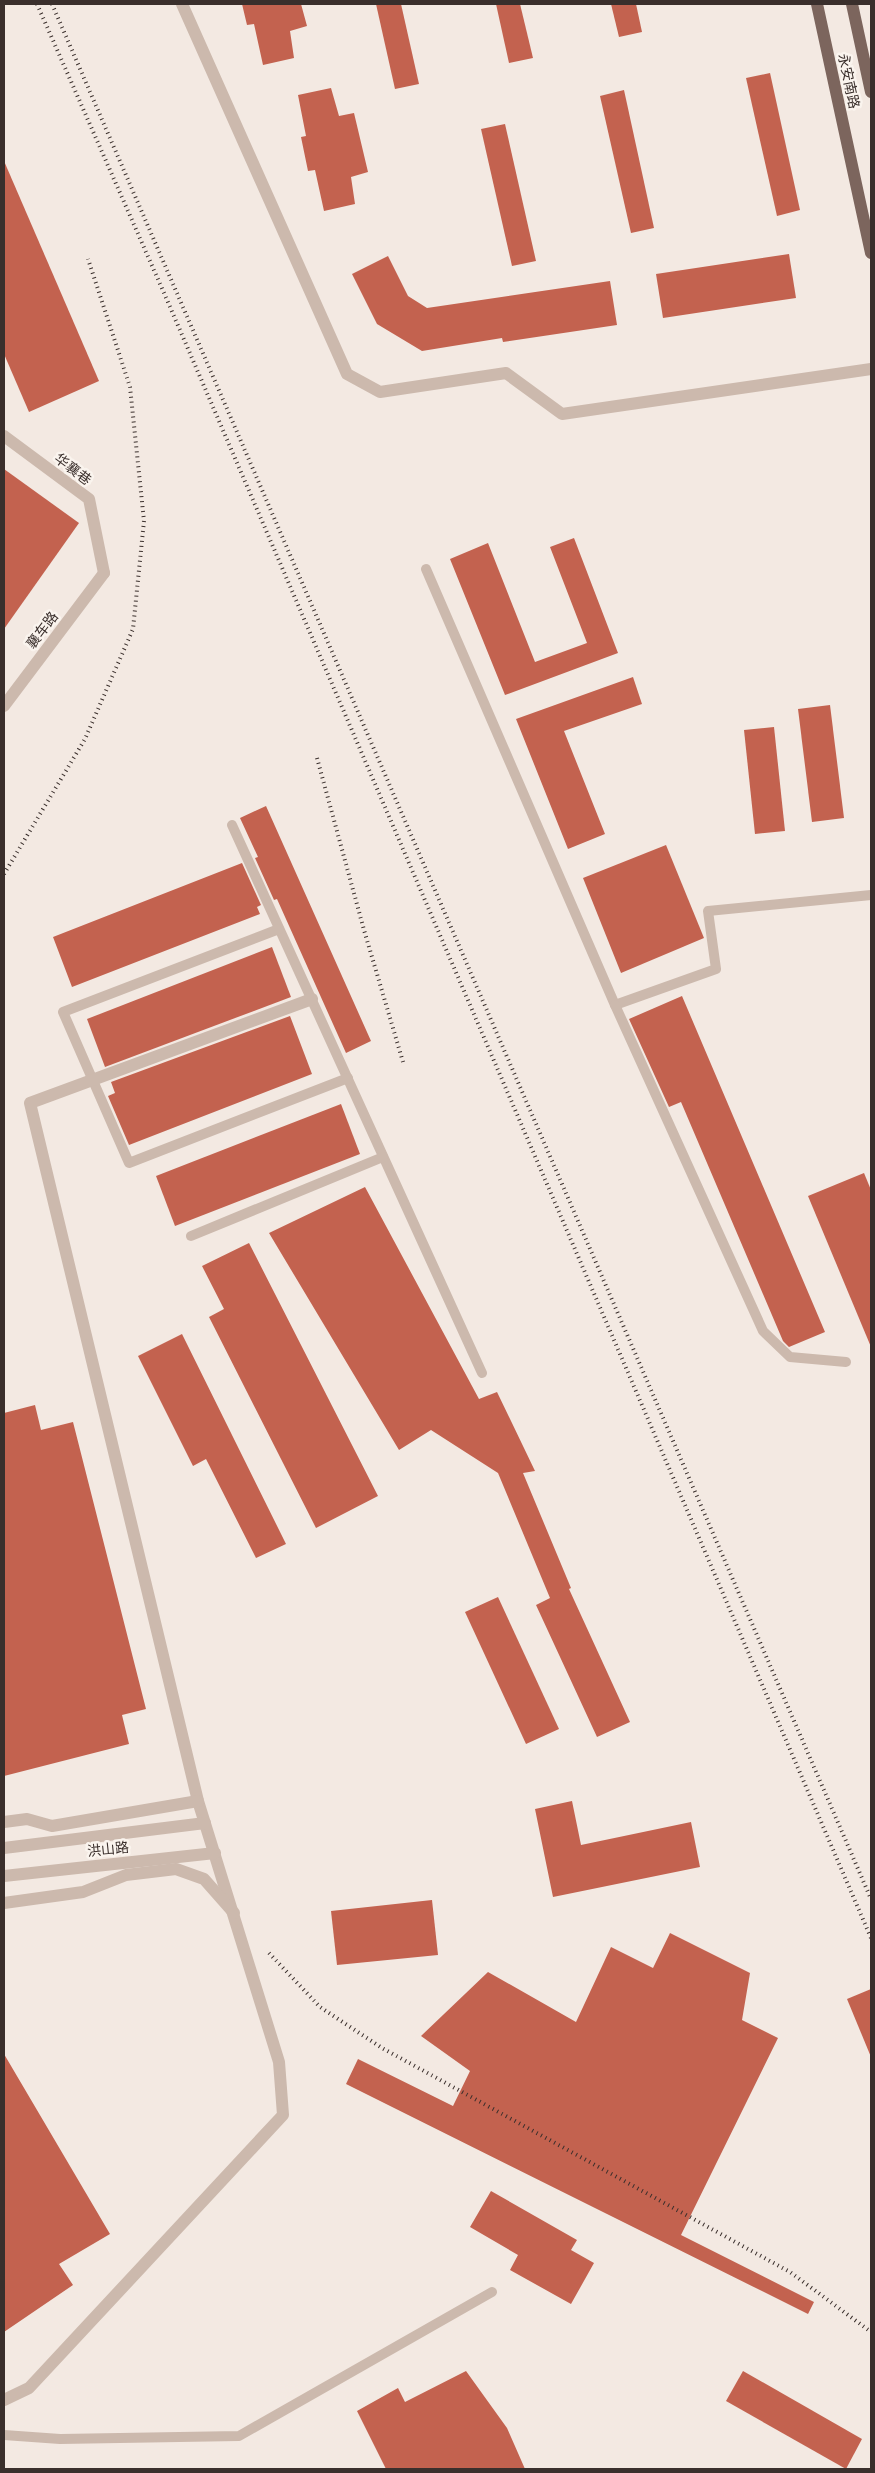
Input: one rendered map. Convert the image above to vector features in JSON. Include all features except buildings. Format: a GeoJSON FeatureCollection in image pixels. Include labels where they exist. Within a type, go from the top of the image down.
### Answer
{"type":"FeatureCollection","features":[{"type":"Feature","properties":{"kind":"main road","name":"永安南路"},"geometry":{"type":"LineString","coordinates":[[817,4],[871,253]]}},
{"type":"Feature","properties":{"kind":"main road","name":"永安南路"},"geometry":{"type":"LineString","coordinates":[[852,4],[871,92]]}},
{"type":"Feature","properties":{"kind":"street"},"geometry":{"type":"LineString","coordinates":[[182,4],[347,374],[380,392],[506,373],[562,414],[871,369]]}},
{"type":"Feature","properties":{"kind":"street","name":"华襄巷"},"geometry":{"type":"LineString","coordinates":[[4,436],[89,499],[104,573]]}},
{"type":"Feature","properties":{"kind":"street","name":"襄车路"},"geometry":{"type":"LineString","coordinates":[[4,706],[104,573]]}},
{"type":"Feature","properties":{"kind":"street"},"geometry":{"type":"LineString","coordinates":[[4,2400],[29,2388],[283,2115],[279,2062],[198,1801],[30,1103],[312,999]]}},
{"type":"Feature","properties":{"kind":"street"},"geometry":{"type":"LineString","coordinates":[[4,1822],[27,1819],[52,1826],[198,1801]]}},
{"type":"Feature","properties":{"kind":"street","name":"洪山路"},"geometry":{"type":"LineString","coordinates":[[4,1848],[205,1823]]}},
{"type":"Feature","properties":{"kind":"street","name":"洪山路"},"geometry":{"type":"LineString","coordinates":[[4,1876],[215,1853]]}},
{"type":"Feature","properties":{"kind":"street"},"geometry":{"type":"LineString","coordinates":[[4,1903],[83,1892],[126,1875],[176,1869],[204,1879],[234,1913]]}},
{"type":"Feature","properties":{"kind":"lane"},"geometry":{"type":"LineString","coordinates":[[426,569],[615,1005],[763,1331],[790,1357],[846,1362]]}},
{"type":"Feature","properties":{"kind":"lane"},"geometry":{"type":"LineString","coordinates":[[232,825],[482,1373]]}},
{"type":"Feature","properties":{"kind":"lane"},"geometry":{"type":"LineString","coordinates":[[615,1005],[716,969],[708,911],[871,895]]}},
{"type":"Feature","properties":{"kind":"lane"},"geometry":{"type":"LineString","coordinates":[[279,929],[63,1012],[129,1164],[348,1078]]}},
{"type":"Feature","properties":{"kind":"lane"},"geometry":{"type":"LineString","coordinates":[[191,1236],[383,1157]]}},
{"type":"Feature","properties":{"kind":"lane"},"geometry":{"type":"LineString","coordinates":[[4,2435],[60,2439],[239,2436],[492,2292]]}},
{"type":"Feature","properties":{"kind":"railway"},"geometry":{"type":"LineString","coordinates":[[37,4],[164,293],[871,1938]]}},
{"type":"Feature","properties":{"kind":"railway"},"geometry":{"type":"LineString","coordinates":[[52,4],[871,1899]]}},
{"type":"Feature","properties":{"kind":"railway"},"geometry":{"type":"LineString","coordinates":[[4,874],[85,739],[133,629],[144,521],[130,387],[88,259]]}},
{"type":"Feature","properties":{"kind":"railway"},"geometry":{"type":"LineString","coordinates":[[317,758],[364,930],[403,1062]]}},
{"type":"Feature","properties":{"kind":"railway"},"geometry":{"type":"LineString","coordinates":[[269,1953],[320,2007],[382,2048],[790,2272],[871,2332]]}}]}
